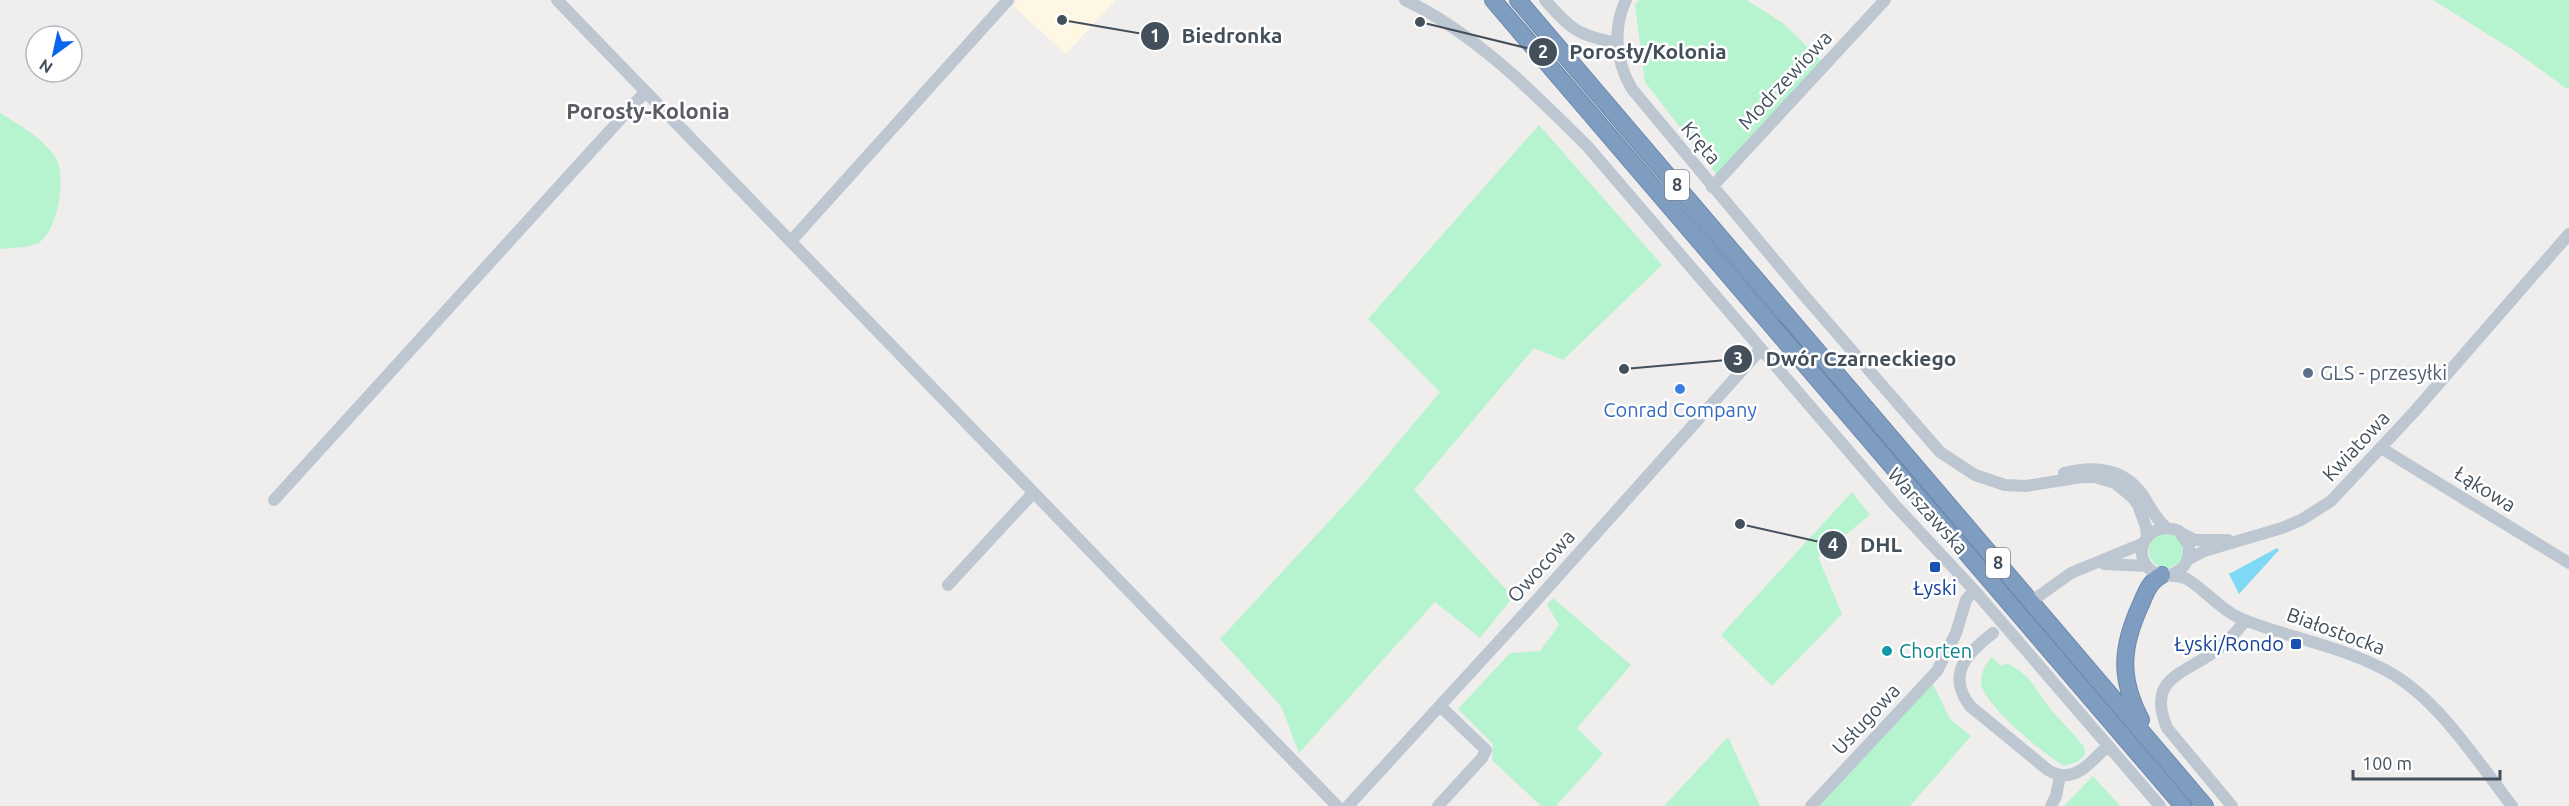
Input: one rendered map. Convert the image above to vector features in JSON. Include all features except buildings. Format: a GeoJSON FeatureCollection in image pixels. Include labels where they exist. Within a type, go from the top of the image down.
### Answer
{"type":"FeatureCollection","features":[{"type":"Feature","properties":{"kind":"highway"},"geometry":{"type":"LineString","coordinates":[[1482,0],[1534,48]]}},
{"type":"Feature","properties":{"kind":"highway","name":"8"},"geometry":{"type":"LineString","coordinates":[[1493,0],[2183,806]]}},
{"type":"Feature","properties":{"kind":"highway","name":"8"},"geometry":{"type":"LineString","coordinates":[[1518,0],[2205,806]]}},
{"type":"Feature","properties":{"kind":"highway"},"geometry":{"type":"LineString","coordinates":[[2162,754],[2132,704],[2126,684],[2125,652],[2134,620],[2149,587],[2166,575]]}},
{"type":"Feature","properties":{"kind":"street"},"geometry":{"type":"LineString","coordinates":[[556,0],[1337,806]]}},
{"type":"Feature","properties":{"kind":"street"},"geometry":{"type":"LineString","coordinates":[[791,241],[1008,0]]}},
{"type":"Feature","properties":{"kind":"street","name":"Warszawska"},"geometry":{"type":"LineString","coordinates":[[1405,0],[1456,29],[1550,109],[1588,147],[1894,504],[1974,590],[2160,806]]}},
{"type":"Feature","properties":{"kind":"street"},"geometry":{"type":"LineString","coordinates":[[1545,0],[1572,29],[1589,37],[1617,43]]}},
{"type":"Feature","properties":{"kind":"street","name":"Kręta"},"geometry":{"type":"LineString","coordinates":[[1626,0],[1620,18],[1617,43],[1622,66],[1632,89],[1802,293],[1948,458],[1975,476],[1989,482],[2013,486],[2038,484]]}},
{"type":"Feature","properties":{"kind":"street","name":"Modrzewiowa"},"geometry":{"type":"LineString","coordinates":[[1712,187],[1886,0]]}},
{"type":"Feature","properties":{"kind":"street"},"geometry":{"type":"LineString","coordinates":[[274,500],[645,92]]}},
{"type":"Feature","properties":{"kind":"street","name":"Kwiatowa"},"geometry":{"type":"LineString","coordinates":[[2188,560],[2204,551],[2282,528],[2320,510],[2381,448],[2569,234]]}},
{"type":"Feature","properties":{"kind":"street","name":"Owocowa"},"geometry":{"type":"LineString","coordinates":[[1348,806],[1761,350]]}},
{"type":"Feature","properties":{"kind":"street","name":"Łąkowa"},"geometry":{"type":"LineString","coordinates":[[2381,448],[2569,563]]}},
{"type":"Feature","properties":{"kind":"street"},"geometry":{"type":"LineString","coordinates":[[2038,484],[2062,473],[2084,468],[2113,471],[2134,485],[2158,520],[2173,530],[2189,546],[2188,560],[2180,571],[2166,575],[2147,566],[2091,564]]}},
{"type":"Feature","properties":{"kind":"street"},"geometry":{"type":"LineString","coordinates":[[2038,484],[2082,477],[2095,477],[2115,483],[2138,505],[2146,527],[2142,555],[2147,566]]}},
{"type":"Feature","properties":{"kind":"street"},"geometry":{"type":"LineString","coordinates":[[948,585],[1033,493]]}},
{"type":"Feature","properties":{"kind":"street"},"geometry":{"type":"LineString","coordinates":[[2039,596],[2061,579],[2091,564],[2126,552],[2156,530],[2173,530]]}},
{"type":"Feature","properties":{"kind":"street","name":"Kwiatowa"},"geometry":{"type":"LineString","coordinates":[[2173,530],[2195,540],[2242,540]]}},
{"type":"Feature","properties":{"kind":"street","name":"Białostocka"},"geometry":{"type":"LineString","coordinates":[[2188,560],[2204,592]]}},
{"type":"Feature","properties":{"kind":"street","name":"Białostocka"},"geometry":{"type":"LineString","coordinates":[[2166,575],[2180,576],[2245,621],[2345,652],[2397,677],[2428,701],[2512,806]]}},
{"type":"Feature","properties":{"kind":"street","name":"Usługowa"},"geometry":{"type":"LineString","coordinates":[[1811,806],[1937,671],[1956,633],[1966,600],[1974,590]]}},
{"type":"Feature","properties":{"kind":"street"},"geometry":{"type":"LineString","coordinates":[[2232,806],[2167,728],[2162,716],[2161,703],[2164,690],[2171,679],[2224,645],[2245,621]]}},
{"type":"Feature","properties":{"kind":"street"},"geometry":{"type":"LineString","coordinates":[[1993,633],[1971,650],[1961,666],[1960,686],[1970,706],[2048,770],[2061,776],[2082,770],[2108,745]]}},
{"type":"Feature","properties":{"kind":"street"},"geometry":{"type":"LineString","coordinates":[[1438,806],[1482,758],[1486,750],[1440,706]]}},
{"type":"Feature","properties":{"kind":"street"},"geometry":{"type":"LineString","coordinates":[[2051,806],[2061,776]]}},
{"type":"Feature","properties":{"kind":"shaded area"},"geometry":{"type":"Polygon","coordinates":[[[1018,0],[1116,0],[1066,54],[1013,6],[1018,0]]]}},
{"type":"Feature","properties":{"kind":"green space"},"geometry":{"type":"Polygon","coordinates":[[[1639,0],[1747,0],[1784,24],[1825,64],[1717,175],[1645,82],[1635,5],[1639,0]]]}},
{"type":"Feature","properties":{"kind":"green space"},"geometry":{"type":"Polygon","coordinates":[[[2433,0],[2569,0],[2569,87],[2567,89],[2518,53],[2433,0]]]}},
{"type":"Feature","properties":{"kind":"green space"},"geometry":{"type":"Polygon","coordinates":[[[0,113],[42,142],[54,155],[58,164],[61,187],[52,225],[41,241],[27,247],[0,249],[0,113]]]}},
{"type":"Feature","properties":{"kind":"green space"},"geometry":{"type":"Polygon","coordinates":[[[1539,125],[1662,265],[1563,360],[1534,348],[1414,490],[1513,597],[1480,638],[1435,602],[1299,753],[1281,706],[1220,639],[1359,489],[1440,392],[1368,319],[1539,125]]]}},
{"type":"Feature","properties":{"kind":"green space"},"geometry":{"type":"Polygon","coordinates":[[[1852,492],[1870,515],[1818,557],[1842,614],[1772,686],[1721,635],[1852,492]]]}},
{"type":"Feature","properties":{"kind":"green space"},"geometry":{"type":"Polygon","coordinates":[[[2166,534],[2178,539],[2183,551],[2178,563],[2166,568],[2154,563],[2149,551],[2154,539],[2166,534]]]}},
{"type":"Feature","properties":{"kind":"green space"},"geometry":{"type":"Polygon","coordinates":[[[1553,598],[1631,665],[1577,728],[1603,754],[1556,806],[1541,806],[1492,760],[1493,744],[1458,709],[1510,653],[1540,651],[1559,625],[1547,605],[1553,598]]]}},
{"type":"Feature","properties":{"kind":"green space"},"geometry":{"type":"Polygon","coordinates":[[[1992,657],[2001,666],[2006,663],[2030,680],[2050,709],[2084,747],[2085,754],[2079,761],[2064,766],[2031,742],[1995,707],[1981,683],[1983,670],[1992,657]]]}},
{"type":"Feature","properties":{"kind":"green space"},"geometry":{"type":"Polygon","coordinates":[[[1932,682],[1950,719],[1971,736],[1910,806],[1816,806],[1932,682]]]}},
{"type":"Feature","properties":{"kind":"green space"},"geometry":{"type":"Polygon","coordinates":[[[1728,737],[1760,806],[1664,806],[1728,737]]]}},
{"type":"Feature","properties":{"kind":"green space"},"geometry":{"type":"Polygon","coordinates":[[[2093,776],[2120,806],[2064,806],[2093,776]]]}},
{"type":"Feature","properties":{"kind":"water"},"geometry":{"type":"Polygon","coordinates":[[[2277,548],[2279,550],[2239,594],[2229,574],[2277,548]]]}},
{"type":"Feature","properties":{"kind":"place","name":"Biedronka"},"geometry":{"type":"Point","coordinates":[1062,20]}},
{"type":"Feature","properties":{"kind":"place","name":"Porosły/Kolonia"},"geometry":{"type":"Point","coordinates":[1420,22]}},
{"type":"Feature","properties":{"kind":"place","name":"Dwór Czarneckiego"},"geometry":{"type":"Point","coordinates":[1624,369]}},
{"type":"Feature","properties":{"kind":"place","name":"GLS - przesyłki"},"geometry":{"type":"Point","coordinates":[2308,373]}},
{"type":"Feature","properties":{"kind":"place","name":"Conrad Company"},"geometry":{"type":"Point","coordinates":[1680,389]}},
{"type":"Feature","properties":{"kind":"place","name":"DHL"},"geometry":{"type":"Point","coordinates":[1740,524]}},
{"type":"Feature","properties":{"kind":"place","name":"Łyski"},"geometry":{"type":"Point","coordinates":[1935,567]}},
{"type":"Feature","properties":{"kind":"place","name":"Łyski/Rondo"},"geometry":{"type":"Point","coordinates":[2296,644]}},
{"type":"Feature","properties":{"kind":"place","name":"Chorten"},"geometry":{"type":"Point","coordinates":[1887,651]}},
{"type":"Feature","properties":{"kind":"district","name":"Porosły-Kolonia"},"geometry":{"type":"Point","coordinates":[648,111]}}]}
